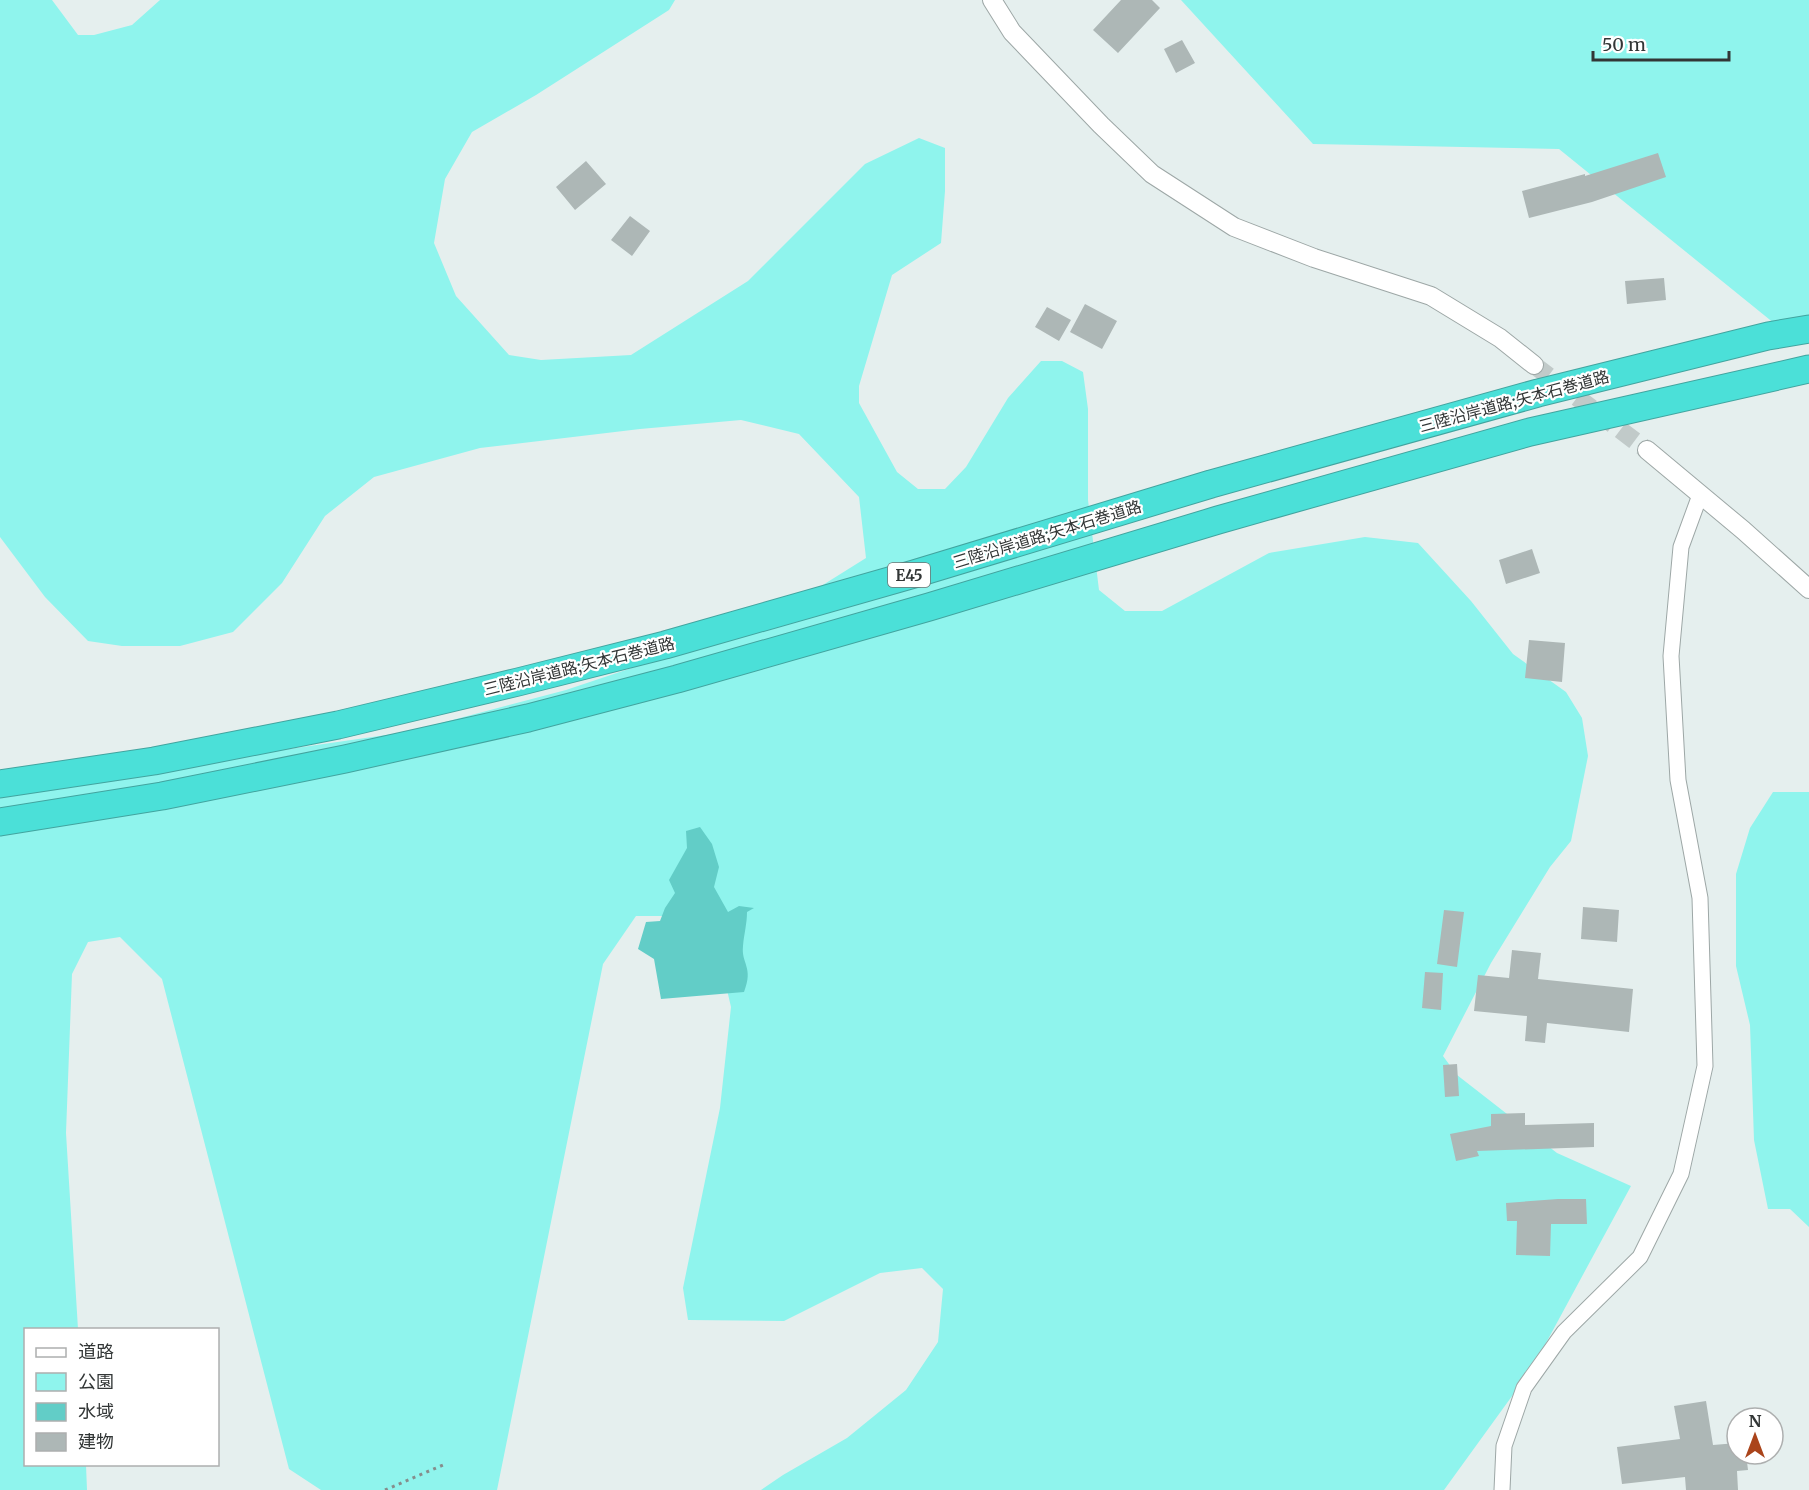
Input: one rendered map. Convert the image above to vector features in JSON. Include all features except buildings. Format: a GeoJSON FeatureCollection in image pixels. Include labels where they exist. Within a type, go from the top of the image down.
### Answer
{"type":"FeatureCollection","features":[{"type":"Feature","properties":{"kind":"highway","name":"三陸沿岸道路;矢本石巻道路"},"geometry":{"type":"LineString","coordinates":[[0,784],[154,761],[315,730],[518,682],[665,645],[926,570],[1210,484],[1538,393],[1768,336],[1809,329]]}},
{"type":"Feature","properties":{"kind":"highway","name":"三陸沿岸道路;矢本石巻道路"},"geometry":{"type":"LineString","coordinates":[[0,822],[162,796],[345,759],[528,718],[677,679],[917,611],[1218,520],[1530,432],[1809,369]]}},
{"type":"Feature","properties":{"kind":"street"},"geometry":{"type":"LineString","coordinates":[[992,0],[1012,32],[1152,174],[1234,227],[1314,258],[1431,296],[1500,338],[1534,365]]}},
{"type":"Feature","properties":{"kind":"street"},"geometry":{"type":"LineString","coordinates":[[1647,450],[1809,589]]}},
{"type":"Feature","properties":{"kind":"street"},"geometry":{"type":"LineString","coordinates":[[1502,1490],[1504,1446],[1524,1388],[1564,1332],[1640,1257],[1682,1174],[1704,1066],[1700,898],[1678,780],[1671,656],[1682,547],[1700,495]]}},
{"type":"Feature","properties":{"kind":"path"},"geometry":{"type":"LineString","coordinates":[[385,1490],[442,1465]]}},
{"type":"Feature","properties":{"kind":"green space"},"geometry":{"type":"Polygon","coordinates":[[[0,0],[52,0],[78,35],[94,35],[132,25],[160,0],[675,0],[669,10],[536,95],[472,132],[445,179],[434,243],[456,296],[509,355],[541,360],[631,355],[748,281],[865,164],[919,138],[945,148],[945,191],[941,243],[892,275],[859,386],[859,403],[897,472],[918,489],[945,489],[966,467],[1008,398],[1041,361],[1062,361],[1083,372],[1088,409],[1088,500],[1099,590],[1125,611],[1162,611],[1269,553],[1365,537],[1418,543],[1471,601],[1513,654],[1566,692],[1582,718],[1588,756],[1571,841],[1550,867],[1491,963],[1443,1056],[1457,1075],[1557,1153],[1631,1186],[1533,1367],[1444,1490],[761,1490],[847,1438],[906,1390],[938,1342],[943,1289],[922,1268],[880,1273],[784,1321],[688,1320],[683,1288],[720,1108],[731,1007],[721,964],[667,916],[636,916],[603,964],[497,1490],[321,1490],[289,1469],[162,979],[120,937],[88,942],[72,974],[66,1133],[78,1328],[24,1328],[24,1466],[86,1466],[87,1490],[0,1490],[0,775],[226,758],[407,732],[566,690],[757,626],[866,558],[859,497],[799,434],[741,420],[640,429],[480,448],[374,477],[325,516],[282,583],[233,632],[180,646],[122,646],[88,641],[45,597],[0,537],[0,0]]]}},
{"type":"Feature","properties":{"kind":"green space"},"geometry":{"type":"Polygon","coordinates":[[[1181,0],[1809,0],[1809,328],[1791,337],[1559,149],[1313,144],[1181,0]]]}},
{"type":"Feature","properties":{"kind":"green space"},"geometry":{"type":"Polygon","coordinates":[[[1773,792],[1809,792],[1809,1227],[1790,1209],[1768,1209],[1754,1140],[1750,1025],[1736,966],[1736,874],[1750,828],[1773,792]]]}},
{"type":"Feature","properties":{"kind":"water"},"geometry":{"type":"Polygon","coordinates":[[[700,827],[712,844],[719,867],[714,887],[728,912],[739,906],[754,908],[747,912],[743,946],[748,971],[747,984],[744,992],[661,999],[654,959],[638,949],[646,922],[660,921],[675,893],[669,880],[687,848],[686,831],[700,827]]]}},
{"type":"Feature","properties":{"kind":"tunnel"},"geometry":{"type":"LineString","coordinates":[[1534,365],[1647,450]]}}]}
